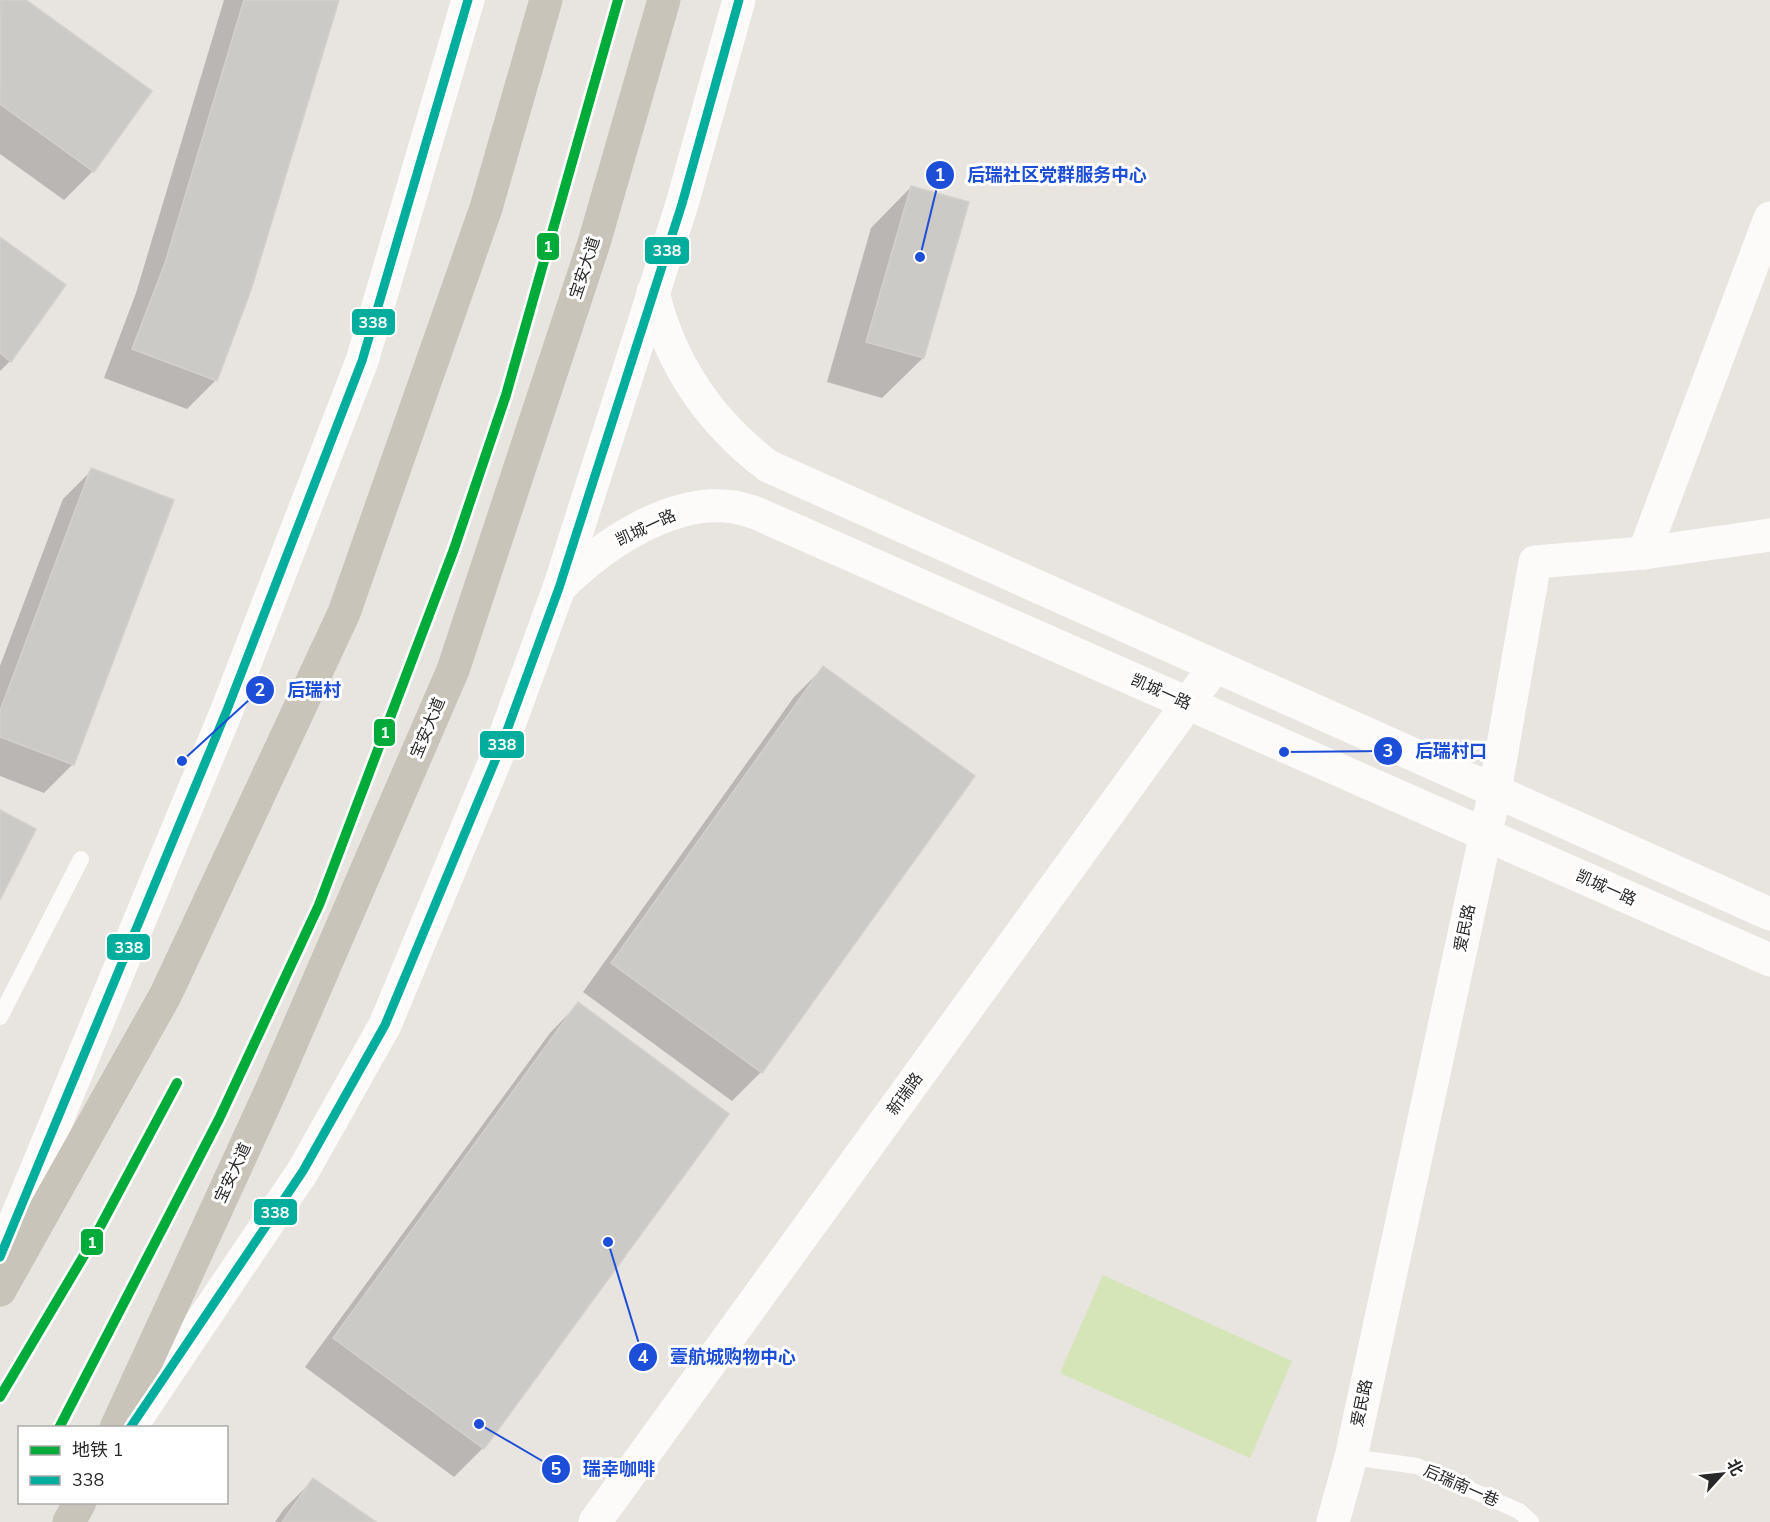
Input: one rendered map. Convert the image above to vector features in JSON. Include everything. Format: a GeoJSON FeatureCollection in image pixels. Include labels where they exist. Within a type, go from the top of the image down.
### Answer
{"type":"FeatureCollection","features":[{"type":"Feature","properties":{"kind":"main road"},"geometry":{"type":"LineString","coordinates":[[0,1290],[166,994],[344,613],[486,208],[546,0]]}},
{"type":"Feature","properties":{"kind":"main road","name":"宝安大道"},"geometry":{"type":"LineString","coordinates":[[117,1426],[272,1088],[453,670],[594,243],[664,0]]}},
{"type":"Feature","properties":{"kind":"main road"},"geometry":{"type":"LineString","coordinates":[[69,1522],[79,1504]]}},
{"type":"Feature","properties":{"kind":"street"},"geometry":{"type":"LineString","coordinates":[[0,1257],[227,710],[363,360],[468,0]]}},
{"type":"Feature","properties":{"kind":"street"},"geometry":{"type":"LineString","coordinates":[[131,1426],[303,1172],[384,1025],[502,744],[559,588],[682,204],[739,0]]}},
{"type":"Feature","properties":{"kind":"street"},"geometry":{"type":"LineString","coordinates":[[1644,552],[1770,218]]}},
{"type":"Feature","properties":{"kind":"street"},"geometry":{"type":"LineString","coordinates":[[653,292],[660,322],[686,376],[725,428],[747,450],[768,466],[1770,914]]}},
{"type":"Feature","properties":{"kind":"street","name":"凯城一路"},"geometry":{"type":"LineString","coordinates":[[559,588],[599,552],[653,522],[678,512],[708,506],[735,507],[766,518],[1770,960]]}},
{"type":"Feature","properties":{"kind":"street","name":"爱民路"},"geometry":{"type":"LineString","coordinates":[[1333,1522],[1351,1457],[1495,791],[1535,562],[1644,552],[1770,536]]}},
{"type":"Feature","properties":{"kind":"street","name":"新瑞路"},"geometry":{"type":"LineString","coordinates":[[595,1522],[1215,666]]}},
{"type":"Feature","properties":{"kind":"lane"},"geometry":{"type":"LineString","coordinates":[[0,1017],[81,859]]}},
{"type":"Feature","properties":{"kind":"lane","name":"后瑞南一巷"},"geometry":{"type":"LineString","coordinates":[[1351,1457],[1417,1467],[1519,1511],[1531,1522]]}},
{"type":"Feature","properties":{"kind":"green space"},"geometry":{"type":"Polygon","coordinates":[[[1103,1275],[1292,1361],[1250,1458],[1060,1373],[1103,1275]]]}},
{"type":"Feature","properties":{"kind":"building"},"geometry":{"type":"Polygon","coordinates":[[[1,0],[26,0],[152,91],[94,172],[0,104],[1,0]]]}},
{"type":"Feature","properties":{"kind":"building"},"geometry":{"type":"Polygon","coordinates":[[[244,0],[339,0],[251,290],[217,381],[132,349],[165,263],[244,0]]]}},
{"type":"Feature","properties":{"kind":"building"},"geometry":{"type":"Polygon","coordinates":[[[911,186],[969,202],[924,358],[866,342],[911,186]]]}},
{"type":"Feature","properties":{"kind":"building"},"geometry":{"type":"Polygon","coordinates":[[[0,237],[66,285],[11,362],[0,353],[0,237]]]}},
{"type":"Feature","properties":{"kind":"building"},"geometry":{"type":"Polygon","coordinates":[[[91,468],[174,500],[74,765],[0,737],[0,711],[91,468]]]}},
{"type":"Feature","properties":{"kind":"building"},"geometry":{"type":"Polygon","coordinates":[[[823,666],[975,776],[762,1073],[611,963],[823,666]]]}},
{"type":"Feature","properties":{"kind":"building"},"geometry":{"type":"Polygon","coordinates":[[[0,810],[36,829],[0,900],[0,810]]]}},
{"type":"Feature","properties":{"kind":"building"},"geometry":{"type":"Polygon","coordinates":[[[578,1002],[729,1114],[484,1449],[333,1338],[578,1002]]]}},
{"type":"Feature","properties":{"kind":"building"},"geometry":{"type":"Polygon","coordinates":[[[313,1478],[376,1522],[282,1522],[313,1478]]]}},
{"type":"Feature","properties":{"kind":"metro line","name":"1"},"geometry":{"type":"LineString","coordinates":[[60,1426],[219,1119],[319,905],[454,549],[506,395],[618,0]]}},
{"type":"Feature","properties":{"kind":"metro line","name":"1"},"geometry":{"type":"LineString","coordinates":[[0,1397],[92,1242],[177,1083]]}},
{"type":"Feature","properties":{"kind":"transit line","name":"338"},"geometry":{"type":"LineString","coordinates":[[0,1257],[227,710],[362,361],[468,0]]}},
{"type":"Feature","properties":{"kind":"transit line","name":"338"},"geometry":{"type":"LineString","coordinates":[[131,1426],[303,1171],[385,1025],[502,744],[559,588],[682,204],[739,0]]}},
{"type":"Feature","properties":{"kind":"place","name":"后瑞社区党群服务中心"},"geometry":{"type":"Point","coordinates":[920,257]}},
{"type":"Feature","properties":{"kind":"place","name":"后瑞村口"},"geometry":{"type":"Point","coordinates":[1284,752]}},
{"type":"Feature","properties":{"kind":"place","name":"后瑞村"},"geometry":{"type":"Point","coordinates":[182,761]}},
{"type":"Feature","properties":{"kind":"place","name":"壹航城购物中心"},"geometry":{"type":"Point","coordinates":[608,1242]}},
{"type":"Feature","properties":{"kind":"place","name":"瑞幸咖啡"},"geometry":{"type":"Point","coordinates":[479,1424]}}]}
